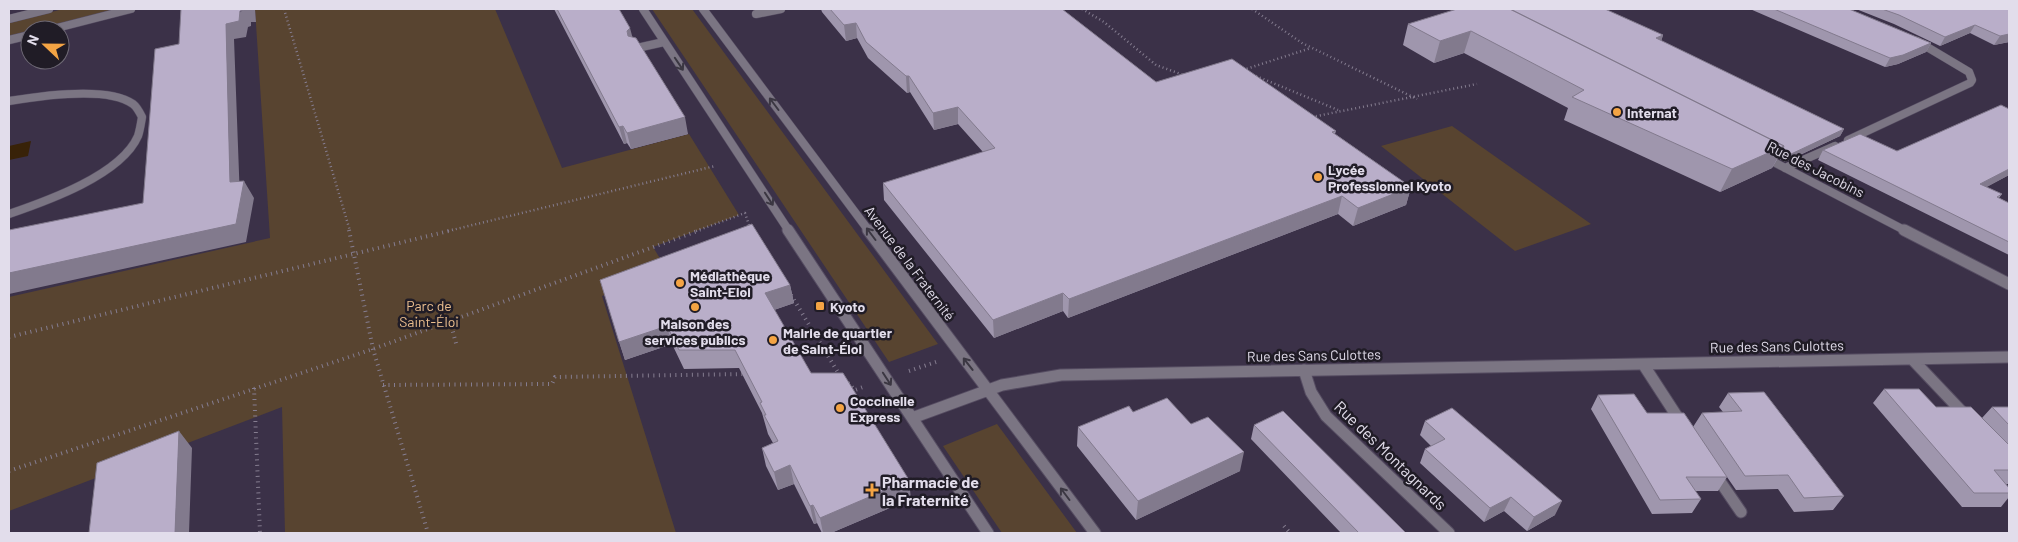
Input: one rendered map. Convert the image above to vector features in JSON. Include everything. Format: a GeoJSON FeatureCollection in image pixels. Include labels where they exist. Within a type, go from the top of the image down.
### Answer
{"type":"FeatureCollection","features":[{"type":"Feature","properties":{"kind":"street"},"geometry":{"type":"LineString","coordinates":[[9,19],[50,9]]}},
{"type":"Feature","properties":{"kind":"street"},"geometry":{"type":"LineString","coordinates":[[70,25],[131,9]]}},
{"type":"Feature","properties":{"kind":"street"},"geometry":{"type":"LineString","coordinates":[[642,9],[988,533]]}},
{"type":"Feature","properties":{"kind":"street","name":"Avenue de la Fraternité"},"geometry":{"type":"LineString","coordinates":[[703,9],[1095,533]]}},
{"type":"Feature","properties":{"kind":"street"},"geometry":{"type":"LineString","coordinates":[[756,14],[781,9]]}},
{"type":"Feature","properties":{"kind":"street"},"geometry":{"type":"LineString","coordinates":[[1785,168],[1970,83],[1972,80],[1968,72],[1913,38]]}},
{"type":"Feature","properties":{"kind":"street"},"geometry":{"type":"LineString","coordinates":[[637,48],[664,42]]}},
{"type":"Feature","properties":{"kind":"street"},"geometry":{"type":"LineString","coordinates":[[9,101],[54,94],[102,94],[125,101],[134,106],[140,115],[142,123],[138,136],[128,149],[98,174],[66,192],[9,214]]}},
{"type":"Feature","properties":{"kind":"street","name":"Rue des Jacobins"},"geometry":{"type":"LineString","coordinates":[[1759,155],[2009,284]]}},
{"type":"Feature","properties":{"kind":"street","name":"Rue des Sans Culottes"},"geometry":{"type":"LineString","coordinates":[[912,418],[986,387],[1024,378],[1061,375],[2009,358]]}},
{"type":"Feature","properties":{"kind":"street"},"geometry":{"type":"LineString","coordinates":[[1912,359],[1977,428]]}},
{"type":"Feature","properties":{"kind":"street"},"geometry":{"type":"LineString","coordinates":[[1643,364],[1689,433]]}},
{"type":"Feature","properties":{"kind":"street","name":"Rue des Montagnards"},"geometry":{"type":"LineString","coordinates":[[1304,370],[1311,392],[1326,416],[1449,533]]}},
{"type":"Feature","properties":{"kind":"street"},"geometry":{"type":"LineString","coordinates":[[1709,465],[1741,512]]}},
{"type":"Feature","properties":{"kind":"path"},"geometry":{"type":"LineString","coordinates":[[284,9],[347,217],[373,348],[428,533]]}},
{"type":"Feature","properties":{"kind":"path"},"geometry":{"type":"LineString","coordinates":[[1082,9],[1104,22],[1156,65],[1188,76]]}},
{"type":"Feature","properties":{"kind":"path"},"geometry":{"type":"LineString","coordinates":[[1252,9],[1311,48],[1416,99]]}},
{"type":"Feature","properties":{"kind":"path"},"geometry":{"type":"LineString","coordinates":[[1235,73],[1311,48]]}},
{"type":"Feature","properties":{"kind":"path"},"geometry":{"type":"LineString","coordinates":[[1243,70],[1338,110]]}},
{"type":"Feature","properties":{"kind":"path"},"geometry":{"type":"LineString","coordinates":[[1303,119],[1338,110],[1416,99],[1477,84]]}},
{"type":"Feature","properties":{"kind":"path"},"geometry":{"type":"LineString","coordinates":[[9,336],[716,166]]}},
{"type":"Feature","properties":{"kind":"path"},"geometry":{"type":"LineString","coordinates":[[9,471],[373,348],[745,213],[754,234]]}},
{"type":"Feature","properties":{"kind":"path"},"geometry":{"type":"LineString","coordinates":[[789,292],[839,374],[855,390],[960,353]]}},
{"type":"Feature","properties":{"kind":"path"},"geometry":{"type":"LineString","coordinates":[[450,321],[457,347]]}},
{"type":"Feature","properties":{"kind":"path"},"geometry":{"type":"LineString","coordinates":[[383,385],[552,384],[555,376],[751,374]]}},
{"type":"Feature","properties":{"kind":"path"},"geometry":{"type":"LineString","coordinates":[[829,374],[839,374]]}},
{"type":"Feature","properties":{"kind":"path"},"geometry":{"type":"LineString","coordinates":[[254,388],[260,533]]}},
{"type":"Feature","properties":{"kind":"path"},"geometry":{"type":"LineString","coordinates":[[1284,526],[1290,533]]}},
{"type":"Feature","properties":{"kind":"green space"},"geometry":{"type":"Polygon","coordinates":[[[63,9],[118,9],[70,21],[21,20],[63,9]]]}},
{"type":"Feature","properties":{"kind":"green space","name":"Parc de Saint-Éloi"},"geometry":{"type":"Polygon","coordinates":[[[255,9],[495,9],[562,168],[689,134],[739,215],[653,247],[667,270],[602,296],[676,533],[285,533],[282,407],[9,511],[9,297],[270,238],[255,9]]]}},
{"type":"Feature","properties":{"kind":"green space"},"geometry":{"type":"Polygon","coordinates":[[[652,9],[692,9],[938,344],[889,362],[652,9]]]}},
{"type":"Feature","properties":{"kind":"green space"},"geometry":{"type":"Polygon","coordinates":[[[20,20],[20,34],[9,37],[9,23],[20,20]]]}},
{"type":"Feature","properties":{"kind":"green space"},"geometry":{"type":"Polygon","coordinates":[[[1452,126],[1591,224],[1515,251],[1381,146],[1452,126]]]}},
{"type":"Feature","properties":{"kind":"green space"},"geometry":{"type":"Polygon","coordinates":[[[997,424],[1077,533],[1002,533],[943,446],[997,424]]]}},
{"type":"Feature","properties":{"kind":"shaded area"},"geometry":{"type":"Polygon","coordinates":[[[31,141],[28,156],[9,160],[9,146],[31,141]]]}},
{"type":"Feature","properties":{"kind":"building"},"geometry":{"type":"Polygon","coordinates":[[[181,9],[244,9],[240,11],[239,21],[226,24],[230,182],[244,181],[236,224],[9,273],[9,230],[143,203],[155,49],[179,44],[181,9]]]}},
{"type":"Feature","properties":{"kind":"building"},"geometry":{"type":"Polygon","coordinates":[[[557,9],[619,9],[630,28],[627,31],[628,36],[636,38],[685,117],[627,133],[623,126],[619,127],[557,9]]]}},
{"type":"Feature","properties":{"kind":"building"},"geometry":{"type":"Polygon","coordinates":[[[830,9],[1062,9],[1156,82],[1232,59],[1336,131],[1332,132],[1411,187],[1358,208],[1342,196],[1069,299],[1063,293],[993,320],[883,183],[995,148],[958,107],[933,113],[909,76],[906,76],[866,42],[856,23],[844,25],[830,9]]]}},
{"type":"Feature","properties":{"kind":"building"},"geometry":{"type":"Polygon","coordinates":[[[1457,9],[1510,9],[1784,146],[1732,169],[1572,97],[1584,90],[1471,31],[1440,41],[1408,24],[1457,9]]]}},
{"type":"Feature","properties":{"kind":"building"},"geometry":{"type":"Polygon","coordinates":[[[1510,9],[1605,9],[1663,35],[1656,38],[1844,129],[1789,155],[1782,151],[1784,146],[1510,9]]]}},
{"type":"Feature","properties":{"kind":"building"},"geometry":{"type":"Polygon","coordinates":[[[1774,9],[1849,9],[1931,43],[1903,55],[1890,58],[1774,9]]]}},
{"type":"Feature","properties":{"kind":"building"},"geometry":{"type":"Polygon","coordinates":[[[1882,9],[2009,9],[2009,34],[2000,36],[1975,25],[1945,37],[1882,9]]]}},
{"type":"Feature","properties":{"kind":"building"},"geometry":{"type":"Polygon","coordinates":[[[2001,105],[2009,109],[2009,169],[1980,184],[2002,194],[1997,197],[2009,203],[2009,242],[1823,150],[1860,134],[1897,151],[2001,105]]]}},
{"type":"Feature","properties":{"kind":"building"},"geometry":{"type":"Polygon","coordinates":[[[752,224],[790,285],[765,293],[811,373],[843,373],[909,480],[820,518],[813,505],[810,506],[790,465],[774,472],[762,448],[778,441],[764,415],[766,415],[760,403],[762,402],[735,350],[679,350],[667,326],[619,342],[600,280],[752,224]]]}},
{"type":"Feature","properties":{"kind":"building"},"geometry":{"type":"Polygon","coordinates":[[[1884,389],[1919,389],[1936,407],[1971,407],[2009,445],[2009,470],[1994,470],[2009,488],[2009,493],[1974,493],[1884,389]]]}},
{"type":"Feature","properties":{"kind":"building"},"geometry":{"type":"Polygon","coordinates":[[[1764,392],[1844,496],[1804,498],[1788,475],[1745,476],[1702,413],[1742,411],[1728,393],[1764,392]]]}},
{"type":"Feature","properties":{"kind":"building"},"geometry":{"type":"Polygon","coordinates":[[[1634,394],[1647,413],[1684,413],[1727,477],[1686,477],[1701,499],[1660,500],[1598,395],[1634,394]]]}},
{"type":"Feature","properties":{"kind":"building"},"geometry":{"type":"Polygon","coordinates":[[[1167,398],[1191,424],[1208,417],[1244,452],[1138,501],[1078,427],[1129,406],[1133,412],[1167,398]]]}},
{"type":"Feature","properties":{"kind":"building"},"geometry":{"type":"Polygon","coordinates":[[[1992,407],[2009,407],[2009,425],[1992,407]]]}},
{"type":"Feature","properties":{"kind":"building"},"geometry":{"type":"Polygon","coordinates":[[[1452,408],[1562,501],[1534,517],[1511,497],[1490,508],[1425,449],[1445,439],[1425,421],[1452,408]]]}},
{"type":"Feature","properties":{"kind":"building"},"geometry":{"type":"Polygon","coordinates":[[[1283,411],[1406,533],[1359,533],[1254,425],[1283,411]]]}},
{"type":"Feature","properties":{"kind":"building"},"geometry":{"type":"Polygon","coordinates":[[[179,431],[175,533],[89,533],[97,463],[179,431]]]}},
{"type":"Feature","properties":{"kind":"place","name":"Internat"},"geometry":{"type":"Point","coordinates":[1617,112]}},
{"type":"Feature","properties":{"kind":"place","name":"Lycée Professionnel Kyoto"},"geometry":{"type":"Point","coordinates":[1318,177]}},
{"type":"Feature","properties":{"kind":"place","name":"Médiathèque Saint-Eloi"},"geometry":{"type":"Point","coordinates":[680,283]}},
{"type":"Feature","properties":{"kind":"place","name":"Kyoto"},"geometry":{"type":"Point","coordinates":[820,306]}},
{"type":"Feature","properties":{"kind":"place","name":"Maison des services publics"},"geometry":{"type":"Point","coordinates":[695,307]}},
{"type":"Feature","properties":{"kind":"place","name":"Mairie de quartier de Saint-Éloi"},"geometry":{"type":"Point","coordinates":[773,340]}},
{"type":"Feature","properties":{"kind":"place","name":"Coccinelle Express"},"geometry":{"type":"Point","coordinates":[840,408]}},
{"type":"Feature","properties":{"kind":"place","name":"Pharmacie de la Fraternité"},"geometry":{"type":"Point","coordinates":[872,490]}}]}
